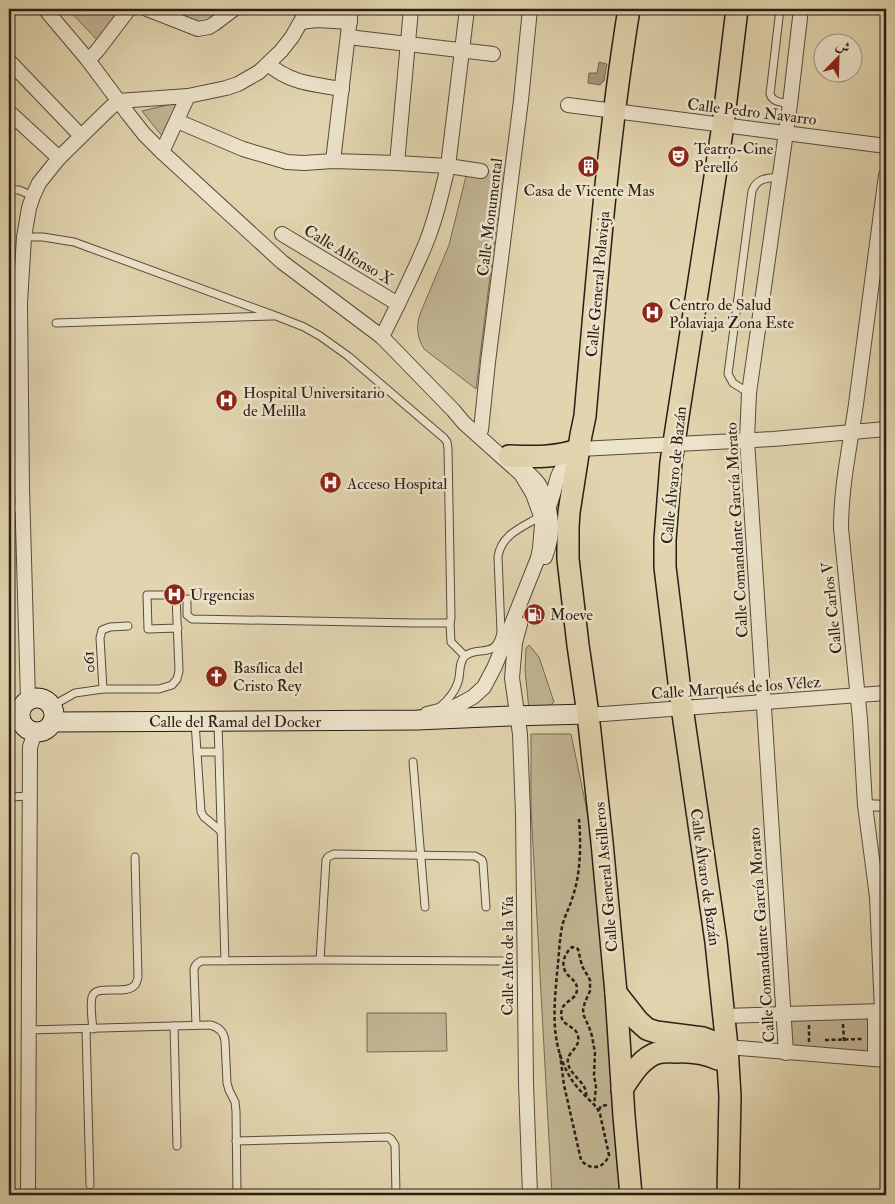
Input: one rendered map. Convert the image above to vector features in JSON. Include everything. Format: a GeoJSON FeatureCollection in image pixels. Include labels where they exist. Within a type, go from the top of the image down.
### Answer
{"type":"FeatureCollection","features":[{"type":"Feature","properties":{"kind":"main road","name":"Calle General Polavieja"},"geometry":{"type":"LineString","coordinates":[[568,559],[569,512],[585,416],[618,72],[629,9]]}},
{"type":"Feature","properties":{"kind":"main road","name":"Calle Álvaro de Bazán"},"geometry":{"type":"LineString","coordinates":[[728,1195],[734,1101],[727,1055],[716,942],[682,707],[665,567],[666,516],[674,445],[723,125],[737,9]]}},
{"type":"Feature","properties":{"kind":"main road"},"geometry":{"type":"LineString","coordinates":[[509,456],[556,455],[580,449]]}},
{"type":"Feature","properties":{"kind":"main road","name":"Calle General Astilleros"},"geometry":{"type":"LineString","coordinates":[[568,559],[602,842],[616,993],[631,1195]]}},
{"type":"Feature","properties":{"kind":"main road"},"geometry":{"type":"LineString","coordinates":[[33,698],[49,702],[53,714],[51,726],[44,731],[22,726],[20,718],[21,708],[28,700],[33,698]]}},
{"type":"Feature","properties":{"kind":"main road","name":"Calle del Ramal del Docker"},"geometry":{"type":"LineString","coordinates":[[53,714],[218,722],[425,716],[516,708],[588,714]]}},
{"type":"Feature","properties":{"kind":"main road"},"geometry":{"type":"LineString","coordinates":[[616,993],[638,1021],[647,1029],[656,1032],[703,1038],[727,1055]]}},
{"type":"Feature","properties":{"kind":"main road"},"geometry":{"type":"LineString","coordinates":[[622,1089],[639,1065],[657,1053],[694,1051],[727,1055]]}},
{"type":"Feature","properties":{"kind":"street"},"geometry":{"type":"LineString","coordinates":[[45,9],[88,60],[144,134],[162,152],[282,262],[382,337],[453,410]]}},
{"type":"Feature","properties":{"kind":"street"},"geometry":{"type":"LineString","coordinates":[[88,60],[129,9]]}},
{"type":"Feature","properties":{"kind":"street"},"geometry":{"type":"LineString","coordinates":[[146,9],[198,29],[209,27],[234,9]]}},
{"type":"Feature","properties":{"kind":"street"},"geometry":{"type":"LineString","coordinates":[[28,700],[16,508],[14,303],[29,208],[33,196],[39,183],[59,158],[118,101],[188,96],[238,84],[259,72],[281,51],[292,37],[308,9]]}},
{"type":"Feature","properties":{"kind":"street"},"geometry":{"type":"LineString","coordinates":[[397,163],[411,9]]}},
{"type":"Feature","properties":{"kind":"street"},"geometry":{"type":"LineString","coordinates":[[382,337],[426,244],[436,214],[448,166],[466,9]]}},
{"type":"Feature","properties":{"kind":"street","name":"Calle Monumental"},"geometry":{"type":"LineString","coordinates":[[481,430],[521,100],[530,9]]}},
{"type":"Feature","properties":{"kind":"street","name":"Calle Comandante García Morato"},"geometry":{"type":"LineString","coordinates":[[786,1047],[746,440],[749,393],[802,9]]}},
{"type":"Feature","properties":{"kind":"street"},"geometry":{"type":"LineString","coordinates":[[301,22],[350,15],[333,161]]}},
{"type":"Feature","properties":{"kind":"street"},"geometry":{"type":"LineString","coordinates":[[348,37],[493,54]]}},
{"type":"Feature","properties":{"kind":"street"},"geometry":{"type":"LineString","coordinates":[[9,61],[82,136]]}},
{"type":"Feature","properties":{"kind":"street"},"geometry":{"type":"LineString","coordinates":[[268,64],[293,80],[342,88]]}},
{"type":"Feature","properties":{"kind":"street"},"geometry":{"type":"LineString","coordinates":[[162,152],[188,96]]}},
{"type":"Feature","properties":{"kind":"street","name":"Calle Pedro Navarro"},"geometry":{"type":"LineString","coordinates":[[568,105],[886,146]]}},
{"type":"Feature","properties":{"kind":"street"},"geometry":{"type":"LineString","coordinates":[[9,112],[59,158]]}},
{"type":"Feature","properties":{"kind":"street"},"geometry":{"type":"LineString","coordinates":[[177,122],[243,149],[287,162],[397,163],[448,166],[481,171]]}},
{"type":"Feature","properties":{"kind":"street","name":"Calle Carlos V"},"geometry":{"type":"LineString","coordinates":[[881,1060],[878,1011],[881,896],[865,805],[841,528],[841,505],[886,175]]}},
{"type":"Feature","properties":{"kind":"street","name":"Calle Alfonso X"},"geometry":{"type":"LineString","coordinates":[[282,234],[398,304]]}},
{"type":"Feature","properties":{"kind":"street","name":"Calle del Ramal del Docker"},"geometry":{"type":"LineString","coordinates":[[425,716],[462,703],[484,687],[495,666],[538,558],[544,514],[538,482],[465,413],[453,410]]}},
{"type":"Feature","properties":{"kind":"street","name":"Calle del Ramal del Docker"},"geometry":{"type":"LineString","coordinates":[[453,410],[464,423],[521,474],[544,514],[551,516],[548,549],[520,621],[515,643],[512,678],[516,708]]}},
{"type":"Feature","properties":{"kind":"street"},"geometry":{"type":"LineString","coordinates":[[544,514],[553,499],[559,474],[580,449],[773,439],[886,430]]}},
{"type":"Feature","properties":{"kind":"street"},"geometry":{"type":"LineString","coordinates":[[550,540],[561,554],[568,559]]}},
{"type":"Feature","properties":{"kind":"street","name":"Calle Marqués de los Vélez"},"geometry":{"type":"LineString","coordinates":[[588,714],[886,693]]}},
{"type":"Feature","properties":{"kind":"street","name":"Calle Alto de la Vía"},"geometry":{"type":"LineString","coordinates":[[516,708],[520,734],[524,849],[526,1083],[530,1195]]}},
{"type":"Feature","properties":{"kind":"street"},"geometry":{"type":"LineString","coordinates":[[22,726],[30,747],[28,1195]]}},
{"type":"Feature","properties":{"kind":"street"},"geometry":{"type":"LineString","coordinates":[[865,805],[886,806]]}},
{"type":"Feature","properties":{"kind":"street"},"geometry":{"type":"LineString","coordinates":[[724,1016],[878,1011]]}},
{"type":"Feature","properties":{"kind":"street"},"geometry":{"type":"LineString","coordinates":[[727,1055],[786,1047],[809,1048],[845,1057],[881,1060]]}},
{"type":"Feature","properties":{"kind":"lane"},"geometry":{"type":"LineString","coordinates":[[780,9],[770,94],[776,101],[790,104]]}},
{"type":"Feature","properties":{"kind":"lane"},"geometry":{"type":"LineString","coordinates":[[749,393],[733,383],[728,374],[752,190],[754,185],[762,179],[779,177]]}},
{"type":"Feature","properties":{"kind":"lane"},"geometry":{"type":"LineString","coordinates":[[9,190],[19,190],[33,196]]}},
{"type":"Feature","properties":{"kind":"lane"},"geometry":{"type":"LineString","coordinates":[[24,237],[43,237],[74,242],[304,327],[348,356],[444,438],[448,448],[451,642],[465,656]]}},
{"type":"Feature","properties":{"kind":"lane"},"geometry":{"type":"LineString","coordinates":[[56,323],[276,316]]}},
{"type":"Feature","properties":{"kind":"lane"},"geometry":{"type":"LineString","coordinates":[[425,716],[446,702],[456,688],[459,681],[460,664],[465,656],[490,650],[498,643],[501,632],[498,557],[500,546],[507,536],[544,514]]}},
{"type":"Feature","properties":{"kind":"lane"},"geometry":{"type":"LineString","coordinates":[[53,714],[75,693],[103,689],[159,689],[172,685],[177,679],[179,671],[178,628],[176,595],[147,595],[148,628],[178,628]]}},
{"type":"Feature","properties":{"kind":"lane"},"geometry":{"type":"LineString","coordinates":[[187,598],[187,615],[192,619],[414,624],[450,623]]}},
{"type":"Feature","properties":{"kind":"lane","name":"061"},"geometry":{"type":"LineString","coordinates":[[103,689],[100,638],[102,630],[110,627],[128,626]]}},
{"type":"Feature","properties":{"kind":"lane"},"geometry":{"type":"LineString","coordinates":[[195,722],[201,812],[204,817],[221,831]]}},
{"type":"Feature","properties":{"kind":"lane"},"geometry":{"type":"LineString","coordinates":[[218,722],[225,961]]}},
{"type":"Feature","properties":{"kind":"lane"},"geometry":{"type":"LineString","coordinates":[[197,752],[219,752]]}},
{"type":"Feature","properties":{"kind":"lane"},"geometry":{"type":"LineString","coordinates":[[413,762],[425,907]]}},
{"type":"Feature","properties":{"kind":"lane"},"geometry":{"type":"LineString","coordinates":[[9,797],[30,796]]}},
{"type":"Feature","properties":{"kind":"lane"},"geometry":{"type":"LineString","coordinates":[[320,960],[326,860],[334,854],[475,856],[484,862],[486,907]]}},
{"type":"Feature","properties":{"kind":"lane"},"geometry":{"type":"LineString","coordinates":[[90,1185],[89,1029],[92,999],[94,993],[98,990],[124,990],[136,985],[138,977],[135,857]]}},
{"type":"Feature","properties":{"kind":"lane"},"geometry":{"type":"LineString","coordinates":[[196,1025],[195,966],[201,961],[504,961]]}},
{"type":"Feature","properties":{"kind":"lane"},"geometry":{"type":"LineString","coordinates":[[174,1026],[177,1146]]}},
{"type":"Feature","properties":{"kind":"lane"},"geometry":{"type":"LineString","coordinates":[[29,1030],[216,1026],[224,1036],[227,1083],[235,1102],[237,1195]]}},
{"type":"Feature","properties":{"kind":"lane"},"geometry":{"type":"LineString","coordinates":[[236,1141],[388,1137],[392,1139],[395,1145],[396,1195]]}},
{"type":"Feature","properties":{"kind":"path"},"geometry":{"type":"LineString","coordinates":[[560,1054],[570,1079],[600,1114],[608,1155],[604,1164],[595,1168],[587,1166],[581,1160],[564,1085],[554,1027],[560,939],[579,870],[579,820]]}},
{"type":"Feature","properties":{"kind":"path"},"geometry":{"type":"LineString","coordinates":[[586,1096],[586,1090],[572,1071],[568,1062],[570,1053],[579,1040],[578,1036],[574,1029],[567,1026],[562,1016],[564,1004],[573,999],[577,991],[576,982],[566,973],[563,966],[565,956],[570,948],[578,949],[582,966],[590,980],[590,992],[585,1002],[584,1016],[590,1027],[595,1053],[594,1075],[596,1087],[594,1105]]}},
{"type":"Feature","properties":{"kind":"path"},"geometry":{"type":"LineString","coordinates":[[842,1012],[845,1057]]}},
{"type":"Feature","properties":{"kind":"path"},"geometry":{"type":"LineString","coordinates":[[786,1047],[809,1048],[808,1014]]}},
{"type":"Feature","properties":{"kind":"path"},"geometry":{"type":"LineString","coordinates":[[818,1040],[881,1039]]}},
{"type":"Feature","properties":{"kind":"shaded area"},"geometry":{"type":"Polygon","coordinates":[[[68,9],[125,9],[98,41],[68,9]]]}},
{"type":"Feature","properties":{"kind":"shaded area"},"geometry":{"type":"Polygon","coordinates":[[[157,9],[224,9],[212,20],[192,25],[157,9]]]}},
{"type":"Feature","properties":{"kind":"shaded area"},"geometry":{"type":"Polygon","coordinates":[[[599,62],[607,64],[604,81],[600,85],[588,83],[589,73],[597,73],[599,62]]]}},
{"type":"Feature","properties":{"kind":"shaded area"},"geometry":{"type":"Polygon","coordinates":[[[176,103],[166,141],[142,111],[176,103]]]}},
{"type":"Feature","properties":{"kind":"shaded area"},"geometry":{"type":"Polygon","coordinates":[[[468,168],[503,172],[476,389],[424,349],[418,328],[420,314],[449,245],[468,168]]]}},
{"type":"Feature","properties":{"kind":"shaded area"},"geometry":{"type":"Polygon","coordinates":[[[529,645],[539,657],[554,702],[548,708],[529,710],[525,670],[526,648],[529,645]]]}},
{"type":"Feature","properties":{"kind":"shaded area"},"geometry":{"type":"Polygon","coordinates":[[[531,734],[571,734],[592,835],[623,1194],[552,1195],[531,808],[531,734]]]}},
{"type":"Feature","properties":{"kind":"shaded area"},"geometry":{"type":"Polygon","coordinates":[[[367,1013],[446,1013],[447,1051],[367,1052],[367,1013]]]}},
{"type":"Feature","properties":{"kind":"shaded area"},"geometry":{"type":"Polygon","coordinates":[[[871,1014],[873,1056],[788,1051],[788,1018],[871,1014]]]}},
{"type":"Feature","properties":{"kind":"place","name":"Teatro-Cine Perelló"},"geometry":{"type":"Point","coordinates":[678,157]}},
{"type":"Feature","properties":{"kind":"place","name":"Casa de Vicente Mas"},"geometry":{"type":"Point","coordinates":[589,166]}},
{"type":"Feature","properties":{"kind":"place","name":"Centro de Salud Polaviaja Zona Este"},"geometry":{"type":"Point","coordinates":[653,313]}},
{"type":"Feature","properties":{"kind":"place","name":"Hospital Universitario de Melilla"},"geometry":{"type":"Point","coordinates":[227,401]}},
{"type":"Feature","properties":{"kind":"place","name":"Acceso Hospital"},"geometry":{"type":"Point","coordinates":[331,483]}},
{"type":"Feature","properties":{"kind":"place","name":"Urgencias"},"geometry":{"type":"Point","coordinates":[174,594]}},
{"type":"Feature","properties":{"kind":"place","name":"Moeve"},"geometry":{"type":"Point","coordinates":[534,614]}},
{"type":"Feature","properties":{"kind":"place","name":"Basílica del Cristo Rey"},"geometry":{"type":"Point","coordinates":[217,676]}}]}
